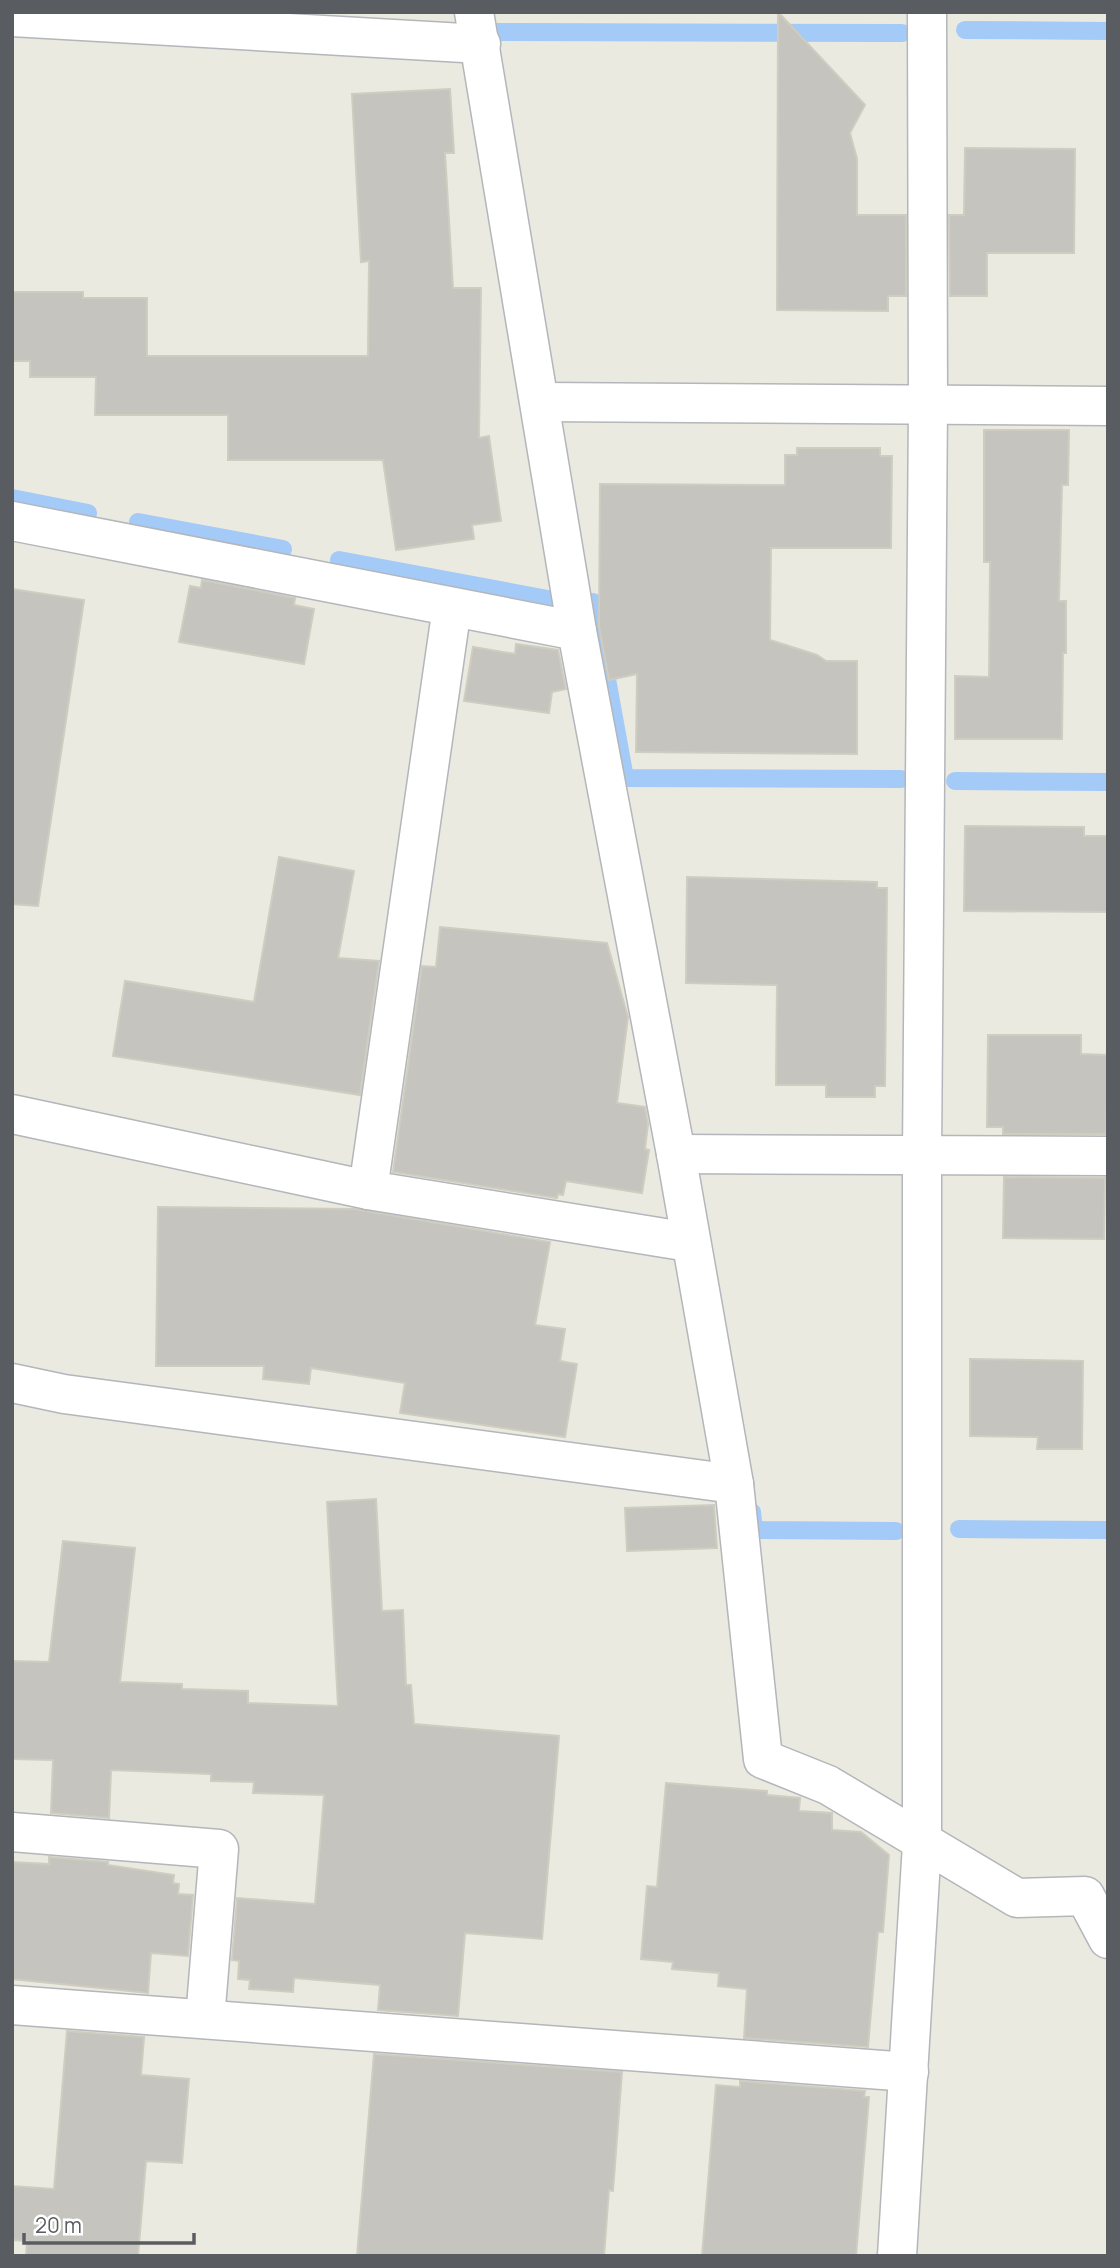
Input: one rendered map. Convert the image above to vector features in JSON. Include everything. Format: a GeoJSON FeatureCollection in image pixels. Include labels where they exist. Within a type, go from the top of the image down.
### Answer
{"type":"FeatureCollection","features":[{"type":"Feature","properties":{"kind":"street"},"geometry":{"type":"LineString","coordinates":[[897,2256],[922,1844],[927,12]]}},
{"type":"Feature","properties":{"kind":"street"},"geometry":{"type":"LineString","coordinates":[[12,18],[477,28],[577,631],[676,1154],[734,1484],[763,1759],[828,1784],[922,1844],[1017,1898],[1085,1896],[1108,1939]]}},
{"type":"Feature","properties":{"kind":"street"},"geometry":{"type":"LineString","coordinates":[[541,402],[1108,406]]}},
{"type":"Feature","properties":{"kind":"street"},"geometry":{"type":"LineString","coordinates":[[12,521],[577,631]]}},
{"type":"Feature","properties":{"kind":"street"},"geometry":{"type":"LineString","coordinates":[[368,1190],[452,607]]}},
{"type":"Feature","properties":{"kind":"street"},"geometry":{"type":"LineString","coordinates":[[12,1114],[368,1190],[690,1242]]}},
{"type":"Feature","properties":{"kind":"street"},"geometry":{"type":"LineString","coordinates":[[676,1154],[1108,1156]]}},
{"type":"Feature","properties":{"kind":"street"},"geometry":{"type":"LineString","coordinates":[[12,1383],[78,1396],[734,1484]]}},
{"type":"Feature","properties":{"kind":"street"},"geometry":{"type":"LineString","coordinates":[[12,1832],[219,1849],[205,2019]]}},
{"type":"Feature","properties":{"kind":"street"},"geometry":{"type":"LineString","coordinates":[[12,2005],[909,2072]]}},
{"type":"Feature","properties":{"kind":"building"},"geometry":{"type":"Polygon","coordinates":[[[778,12],[865,105],[850,133],[857,159],[857,215],[906,215],[906,296],[888,296],[888,311],[777,310],[778,12]]]}},
{"type":"Feature","properties":{"kind":"building"},"geometry":{"type":"Polygon","coordinates":[[[450,89],[454,153],[445,153],[453,288],[481,288],[479,438],[489,436],[501,521],[472,525],[474,539],[396,550],[383,460],[228,460],[228,415],[95,415],[96,377],[30,377],[30,361],[12,361],[12,292],[83,292],[83,298],[147,298],[147,356],[368,356],[369,261],[361,262],[352,94],[450,89]]]}},
{"type":"Feature","properties":{"kind":"building"},"geometry":{"type":"Polygon","coordinates":[[[965,148],[1075,149],[1074,253],[987,253],[987,296],[950,296],[949,215],[964,215],[965,148]]]}},
{"type":"Feature","properties":{"kind":"building"},"geometry":{"type":"Polygon","coordinates":[[[984,430],[1069,430],[1068,485],[1062,485],[1059,601],[1066,601],[1062,739],[955,739],[955,676],[989,677],[990,562],[984,562],[984,430]]]}},
{"type":"Feature","properties":{"kind":"building"},"geometry":{"type":"Polygon","coordinates":[[[797,448],[880,448],[880,456],[892,456],[891,548],[771,548],[770,640],[817,655],[826,661],[857,661],[857,754],[636,752],[637,674],[609,680],[599,627],[600,484],[785,485],[785,455],[797,455],[797,448]]]}},
{"type":"Feature","properties":{"kind":"building"},"geometry":{"type":"Polygon","coordinates":[[[202,580],[295,598],[294,605],[314,609],[304,664],[179,642],[190,586],[201,588],[202,580]]]}},
{"type":"Feature","properties":{"kind":"building"},"geometry":{"type":"Polygon","coordinates":[[[12,589],[84,600],[38,906],[12,904],[12,589]]]}},
{"type":"Feature","properties":{"kind":"building"},"geometry":{"type":"Polygon","coordinates":[[[516,644],[558,650],[566,689],[552,692],[549,713],[464,701],[473,647],[515,654],[516,644]]]}},
{"type":"Feature","properties":{"kind":"building"},"geometry":{"type":"Polygon","coordinates":[[[965,826],[1084,827],[1084,836],[1108,836],[1108,912],[964,911],[965,826]]]}},
{"type":"Feature","properties":{"kind":"building"},"geometry":{"type":"Polygon","coordinates":[[[279,857],[354,871],[338,958],[379,961],[360,1095],[113,1056],[125,981],[254,1002],[279,857]]]}},
{"type":"Feature","properties":{"kind":"building"},"geometry":{"type":"Polygon","coordinates":[[[687,877],[877,882],[877,888],[887,888],[885,1086],[875,1086],[875,1097],[826,1097],[826,1085],[776,1085],[777,985],[686,983],[687,877]]]}},
{"type":"Feature","properties":{"kind":"building"},"geometry":{"type":"Polygon","coordinates":[[[440,927],[607,943],[628,1017],[617,1103],[645,1107],[648,1124],[645,1149],[649,1150],[642,1193],[566,1181],[563,1195],[558,1194],[557,1198],[393,1172],[422,966],[436,967],[440,927]]]}},
{"type":"Feature","properties":{"kind":"building"},"geometry":{"type":"Polygon","coordinates":[[[988,1035],[1081,1035],[1081,1054],[1108,1055],[1106,1134],[1003,1134],[1003,1127],[987,1127],[988,1035]]]}},
{"type":"Feature","properties":{"kind":"building"},"geometry":{"type":"Polygon","coordinates":[[[1004,1177],[1105,1178],[1104,1239],[1003,1238],[1004,1177]]]}},
{"type":"Feature","properties":{"kind":"building"},"geometry":{"type":"Polygon","coordinates":[[[158,1207],[354,1209],[550,1242],[535,1325],[565,1329],[560,1361],[577,1364],[565,1437],[400,1413],[405,1383],[311,1368],[309,1384],[263,1379],[264,1366],[156,1366],[158,1207]]]}},
{"type":"Feature","properties":{"kind":"building"},"geometry":{"type":"Polygon","coordinates":[[[970,1359],[1083,1361],[1082,1449],[1037,1449],[1038,1437],[970,1436],[970,1359]]]}},
{"type":"Feature","properties":{"kind":"building"},"geometry":{"type":"Polygon","coordinates":[[[376,1499],[382,1611],[403,1610],[406,1685],[411,1685],[414,1724],[559,1736],[542,1939],[465,1933],[458,2016],[378,2010],[380,1985],[294,1978],[293,1992],[249,1989],[250,1980],[238,1979],[239,1961],[232,1960],[237,1898],[315,1904],[324,1795],[253,1793],[254,1782],[211,1781],[211,1774],[111,1770],[109,1818],[51,1813],[53,1760],[12,1759],[12,1661],[49,1662],[63,1541],[135,1548],[120,1682],[182,1684],[182,1689],[248,1691],[248,1703],[338,1706],[327,1502],[376,1499]]]}},
{"type":"Feature","properties":{"kind":"building"},"geometry":{"type":"Polygon","coordinates":[[[714,1505],[717,1548],[627,1551],[625,1508],[714,1505]]]}},
{"type":"Feature","properties":{"kind":"building"},"geometry":{"type":"Polygon","coordinates":[[[666,1783],[767,1791],[767,1795],[800,1798],[799,1811],[832,1813],[832,1830],[861,1832],[889,1855],[883,1932],[878,1932],[868,2047],[744,2038],[747,1989],[718,1986],[719,1973],[672,1969],[673,1962],[641,1959],[647,1886],[657,1887],[666,1783]]]}},
{"type":"Feature","properties":{"kind":"building"},"geometry":{"type":"Polygon","coordinates":[[[49,1857],[108,1862],[108,1865],[174,1875],[173,1883],[179,1884],[178,1894],[193,1895],[188,1956],[151,1953],[148,1993],[12,1979],[12,1862],[49,1864],[49,1857]]]}},
{"type":"Feature","properties":{"kind":"building"},"geometry":{"type":"Polygon","coordinates":[[[67,2031],[144,2037],[141,2075],[189,2079],[182,2163],[146,2161],[138,2256],[26,2256],[27,2241],[12,2240],[12,2186],[54,2189],[67,2031]]]}},
{"type":"Feature","properties":{"kind":"building"},"geometry":{"type":"Polygon","coordinates":[[[374,2054],[622,2072],[613,2191],[609,2190],[604,2256],[357,2256],[374,2054]]]}},
{"type":"Feature","properties":{"kind":"building"},"geometry":{"type":"Polygon","coordinates":[[[740,2081],[865,2091],[864,2097],[869,2097],[856,2256],[702,2256],[716,2085],[740,2087],[740,2081]]]}},
{"type":"Feature","properties":{"kind":"waterway"},"geometry":{"type":"LineString","coordinates":[[965,30],[1108,31]]}},
{"type":"Feature","properties":{"kind":"waterway"},"geometry":{"type":"LineString","coordinates":[[495,32],[902,33]]}},
{"type":"Feature","properties":{"kind":"waterway"},"geometry":{"type":"LineString","coordinates":[[12,498],[88,513]]}},
{"type":"Feature","properties":{"kind":"waterway"},"geometry":{"type":"LineString","coordinates":[[138,522],[283,549]]}},
{"type":"Feature","properties":{"kind":"waterway"},"geometry":{"type":"LineString","coordinates":[[339,560],[564,602]]}},
{"type":"Feature","properties":{"kind":"waterway"},"geometry":{"type":"LineString","coordinates":[[593,602],[625,778],[901,779]]}},
{"type":"Feature","properties":{"kind":"waterway"},"geometry":{"type":"LineString","coordinates":[[955,781],[1108,782]]}},
{"type":"Feature","properties":{"kind":"waterway"},"geometry":{"type":"LineString","coordinates":[[752,1512],[754,1530],[896,1531]]}},
{"type":"Feature","properties":{"kind":"waterway"},"geometry":{"type":"LineString","coordinates":[[959,1529],[1108,1530]]}}]}
